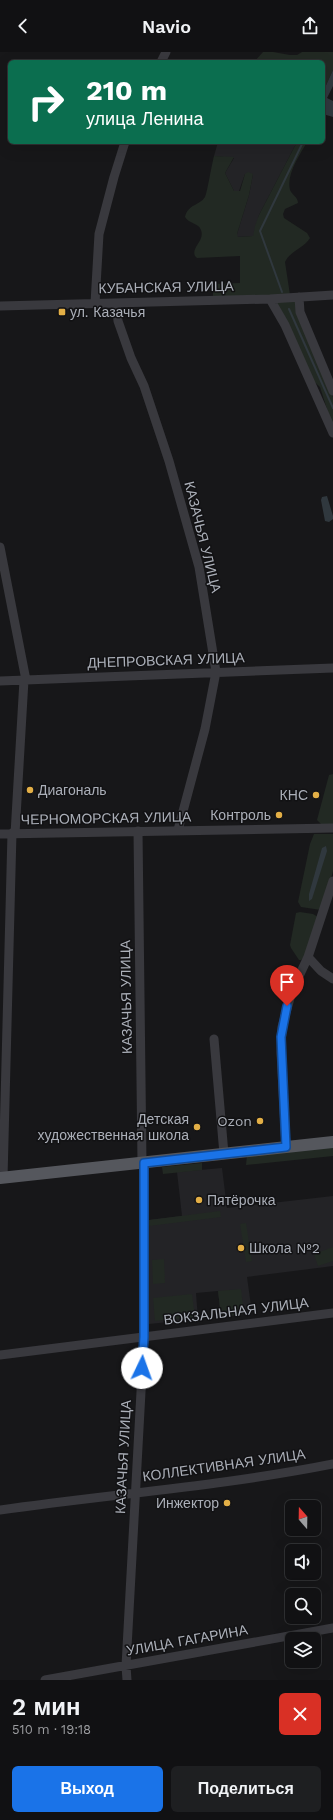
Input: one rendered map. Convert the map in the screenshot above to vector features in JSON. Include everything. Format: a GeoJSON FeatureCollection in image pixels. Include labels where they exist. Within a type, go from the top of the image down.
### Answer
{"type":"FeatureCollection","features":[{"type":"Feature","properties":{"kind":"main road"},"geometry":{"type":"LineString","coordinates":[[2,1178],[333,1142]]}},
{"type":"Feature","properties":{"kind":"street"},"geometry":{"type":"LineString","coordinates":[[95,303],[99,234],[124,144]]}},
{"type":"Feature","properties":{"kind":"street","name":"КУБАНСКАЯ УЛИЦА"},"geometry":{"type":"LineString","coordinates":[[0,306],[270,299],[333,295]]}},
{"type":"Feature","properties":{"kind":"street"},"geometry":{"type":"LineString","coordinates":[[299,297],[300,312],[333,391]]}},
{"type":"Feature","properties":{"kind":"street"},"geometry":{"type":"LineString","coordinates":[[270,299],[285,325],[333,433]]}},
{"type":"Feature","properties":{"kind":"street","name":"КАЗАЧЬЯ УЛИЦА"},"geometry":{"type":"LineString","coordinates":[[116,303],[118,321],[128,351],[144,386],[170,461],[199,566],[216,672],[205,729],[178,830]]}},
{"type":"Feature","properties":{"kind":"street"},"geometry":{"type":"LineString","coordinates":[[0,547],[25,680],[13,834],[2,1178]]}},
{"type":"Feature","properties":{"kind":"street","name":"ДНЕПРОВСКАЯ УЛИЦА"},"geometry":{"type":"LineString","coordinates":[[0,681],[333,668]]}},
{"type":"Feature","properties":{"kind":"street","name":"ЧЕРНОМОРСКАЯ УЛИЦА"},"geometry":{"type":"LineString","coordinates":[[0,834],[333,828]]}},
{"type":"Feature","properties":{"kind":"street","name":"КАЗАЧЬЯ УЛИЦА"},"geometry":{"type":"LineString","coordinates":[[127,1680],[126,1666],[144,1337],[138,831]]}},
{"type":"Feature","properties":{"kind":"street"},"geometry":{"type":"LineString","coordinates":[[286,1147],[281,1053],[282,1027],[292,991],[308,957],[333,881]]}},
{"type":"Feature","properties":{"kind":"street"},"geometry":{"type":"LineString","coordinates":[[308,957],[321,971],[333,978]]}},
{"type":"Feature","properties":{"kind":"street"},"geometry":{"type":"LineString","coordinates":[[214,1039],[224,1154]]}},
{"type":"Feature","properties":{"kind":"street","name":"ВОКЗАЛЬНАЯ УЛИЦА"},"geometry":{"type":"LineString","coordinates":[[0,1355],[333,1313]]}},
{"type":"Feature","properties":{"kind":"street","name":"КОЛЛЕКТИВНАЯ УЛИЦА"},"geometry":{"type":"LineString","coordinates":[[0,1510],[135,1492],[187,1487],[333,1464]]}},
{"type":"Feature","properties":{"kind":"street","name":"УЛИЦА ГАГАРИНА"},"geometry":{"type":"LineString","coordinates":[[45,1680],[333,1628]]}},
{"type":"Feature","properties":{"kind":"shaded area"},"geometry":{"type":"Polygon","coordinates":[[[263,52],[297,55],[302,52],[333,52],[333,70],[325,88],[325,60],[256,60],[263,52]]]}},
{"type":"Feature","properties":{"kind":"shaded area"},"geometry":{"type":"Polygon","coordinates":[[[333,70],[333,86],[327,98],[333,101],[333,117],[325,115],[325,88],[333,70]]]}},
{"type":"Feature","properties":{"kind":"shaded area"},"geometry":{"type":"Polygon","coordinates":[[[217,144],[296,144],[259,215],[254,236],[237,237],[249,195],[253,174],[245,174],[239,191],[234,191],[225,173],[234,158],[214,156],[217,144]]]}},
{"type":"Feature","properties":{"kind":"shaded area"},"geometry":{"type":"Polygon","coordinates":[[[296,144],[306,144],[294,165],[289,184],[290,190],[297,199],[298,203],[285,209],[283,214],[284,218],[307,233],[310,238],[290,255],[285,262],[290,295],[213,298],[213,284],[240,283],[240,256],[197,258],[194,253],[202,234],[201,230],[198,226],[185,217],[186,213],[191,207],[203,200],[205,197],[214,156],[234,157],[225,173],[234,191],[240,191],[245,174],[248,172],[253,174],[249,195],[237,234],[238,237],[253,236],[259,215],[296,144]]]}},
{"type":"Feature","properties":{"kind":"shaded area"},"geometry":{"type":"Polygon","coordinates":[[[275,301],[296,301],[296,310],[333,397],[333,428],[320,387],[311,379],[275,301]]]}},
{"type":"Feature","properties":{"kind":"shaded area"},"geometry":{"type":"Polygon","coordinates":[[[327,496],[333,516],[333,519],[329,522],[325,521],[321,500],[322,497],[327,496]]]}},
{"type":"Feature","properties":{"kind":"shaded area"},"geometry":{"type":"Polygon","coordinates":[[[333,774],[333,824],[321,824],[317,820],[329,775],[333,774]]]}},
{"type":"Feature","properties":{"kind":"shaded area"},"geometry":{"type":"Polygon","coordinates":[[[314,834],[333,834],[333,871],[323,909],[321,910],[301,907],[298,902],[310,844],[314,834]]]}},
{"type":"Feature","properties":{"kind":"shaded area"},"geometry":{"type":"Polygon","coordinates":[[[326,846],[327,851],[312,899],[309,901],[309,894],[322,848],[326,846]]]}},
{"type":"Feature","properties":{"kind":"shaded area"},"geometry":{"type":"Polygon","coordinates":[[[300,912],[313,914],[318,917],[304,958],[299,960],[290,945],[296,913],[300,912]]]}},
{"type":"Feature","properties":{"kind":"shaded area"},"geometry":{"type":"Polygon","coordinates":[[[333,1146],[333,1156],[246,1165],[247,1155],[333,1146]]]}},
{"type":"Feature","properties":{"kind":"shaded area"},"geometry":{"type":"Polygon","coordinates":[[[202,1163],[202,1170],[163,1174],[162,1167],[202,1163]]]}},
{"type":"Feature","properties":{"kind":"shaded area","name":"Школа №2"},"geometry":{"type":"Polygon","coordinates":[[[222,1168],[227,1208],[333,1196],[333,1266],[247,1277],[252,1313],[221,1317],[218,1291],[196,1293],[198,1319],[149,1324],[149,1220],[182,1216],[177,1172],[222,1168]]]}},
{"type":"Feature","properties":{"kind":"shaded area"},"geometry":{"type":"Polygon","coordinates":[[[220,1211],[221,1217],[149,1226],[149,1220],[220,1211]]]}},
{"type":"Feature","properties":{"kind":"shaded area"},"geometry":{"type":"Polygon","coordinates":[[[246,1223],[252,1261],[246,1262],[240,1224],[246,1223]]]}},
{"type":"Feature","properties":{"kind":"shaded area"},"geometry":{"type":"Polygon","coordinates":[[[333,1247],[333,1261],[318,1266],[314,1254],[333,1247]]]}},
{"type":"Feature","properties":{"kind":"shaded area"},"geometry":{"type":"Polygon","coordinates":[[[164,1259],[165,1283],[153,1284],[152,1260],[164,1259]]]}},
{"type":"Feature","properties":{"kind":"shaded area"},"geometry":{"type":"Polygon","coordinates":[[[241,1289],[244,1314],[221,1317],[218,1291],[241,1289]]]}},
{"type":"Feature","properties":{"kind":"shaded area"},"geometry":{"type":"Polygon","coordinates":[[[192,1294],[195,1317],[155,1321],[153,1298],[192,1294]]]}},
{"type":"Feature","properties":{"kind":"waterway"},"geometry":{"type":"LineString","coordinates":[[282,292],[260,231],[302,144]]}},
{"type":"Feature","properties":{"kind":"waterway"},"geometry":{"type":"LineString","coordinates":[[289,309],[333,408]]}},
{"type":"Feature","properties":{"kind":"place","name":"ул. Казачья"},"geometry":{"type":"Point","coordinates":[62,312]}},
{"type":"Feature","properties":{"kind":"place","name":"Диагональ"},"geometry":{"type":"Point","coordinates":[30,790]}},
{"type":"Feature","properties":{"kind":"place","name":"КНС"},"geometry":{"type":"Point","coordinates":[316,795]}},
{"type":"Feature","properties":{"kind":"place","name":"Контроль"},"geometry":{"type":"Point","coordinates":[279,815]}},
{"type":"Feature","properties":{"kind":"place","name":"Ozon"},"geometry":{"type":"Point","coordinates":[260,1121]}},
{"type":"Feature","properties":{"kind":"place","name":"Детская художественная школа"},"geometry":{"type":"Point","coordinates":[197,1127]}},
{"type":"Feature","properties":{"kind":"place","name":"Пятёрочка"},"geometry":{"type":"Point","coordinates":[199,1200]}},
{"type":"Feature","properties":{"kind":"place","name":"Школа №2"},"geometry":{"type":"Point","coordinates":[241,1248]}},
{"type":"Feature","properties":{"kind":"place","name":"Инжектор"},"geometry":{"type":"Point","coordinates":[227,1503]}},
{"type":"Feature","properties":{"kind":"route"},"geometry":{"type":"LineString","coordinates":[[142,1368],[144,1337],[144,1163],[286,1147],[281,1037],[287,1006]]}}]}
